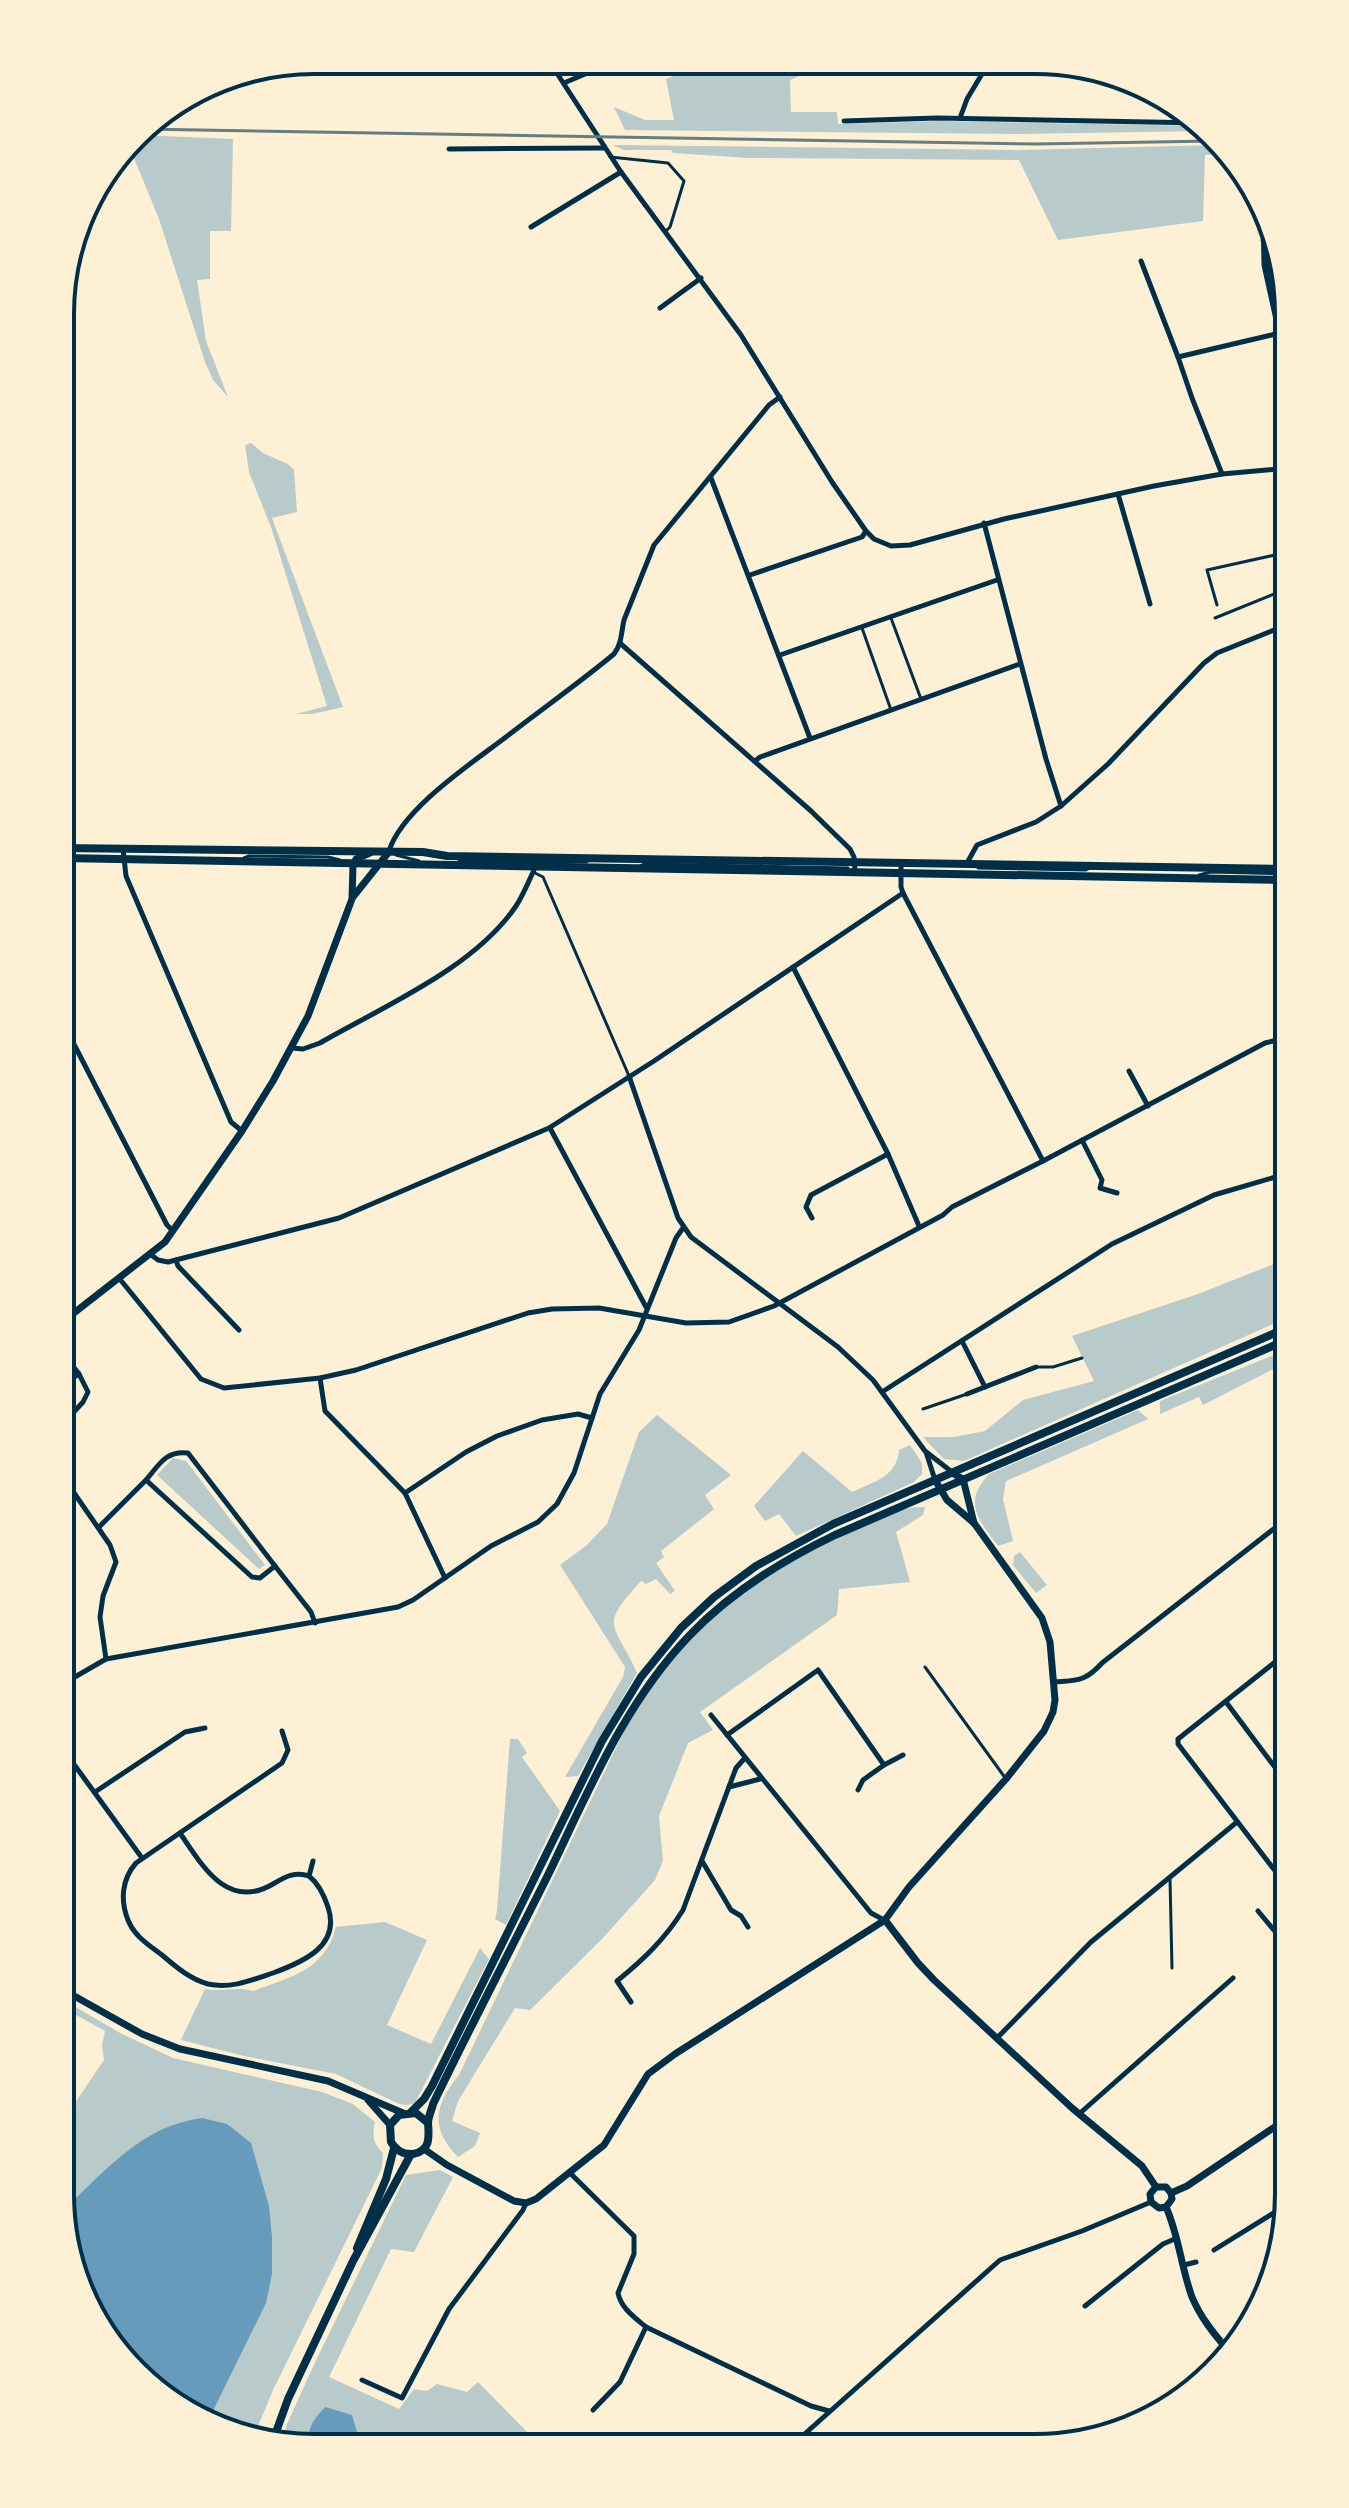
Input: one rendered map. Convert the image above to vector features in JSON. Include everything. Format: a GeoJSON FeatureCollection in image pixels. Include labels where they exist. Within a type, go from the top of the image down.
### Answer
{"type":"FeatureCollection","features":[{"type":"Feature","properties":{"kind":"main road"},"geometry":{"type":"LineString","coordinates":[[74,848],[388,853],[901,868],[1093,866],[1275,873]]}},
{"type":"Feature","properties":{"kind":"main road"},"geometry":{"type":"LineString","coordinates":[[74,858],[831,874],[855,867]]}},
{"type":"Feature","properties":{"kind":"main road"},"geometry":{"type":"LineString","coordinates":[[965,868],[1196,876],[1275,874]]}},
{"type":"Feature","properties":{"kind":"main road"},"geometry":{"type":"LineString","coordinates":[[394,2148],[411,2154],[424,2149],[430,2137],[428,2123],[438,2095],[612,1745],[651,1682],[689,1636],[741,1589],[815,1545],[937,1485],[952,1473],[1274,1333]]}},
{"type":"Feature","properties":{"kind":"main road"},"geometry":{"type":"LineString","coordinates":[[353,2261],[362,2231],[386,2179],[394,2148],[389,2137],[390,2125],[424,2099],[432,2086],[602,1741],[641,1677],[673,1638],[714,1597],[756,1566],[833,1524],[937,1485],[963,1479],[1274,1345]]}},
{"type":"Feature","properties":{"kind":"main road"},"geometry":{"type":"LineString","coordinates":[[407,2112],[421,2115],[428,2123]]}},
{"type":"Feature","properties":{"kind":"main road"},"geometry":{"type":"LineString","coordinates":[[276,2431],[288,2399],[353,2261],[411,2154]]}},
{"type":"Feature","properties":{"kind":"street"},"geometry":{"type":"LineString","coordinates":[[960,118],[981,74]]}},
{"type":"Feature","properties":{"kind":"street"},"geometry":{"type":"LineString","coordinates":[[558,75],[610,157],[701,278],[866,531],[883,543],[900,546],[984,523],[1118,494],[1222,474],[1275,469]]}},
{"type":"Feature","properties":{"kind":"street"},"geometry":{"type":"LineString","coordinates":[[564,83],[584,75]]}},
{"type":"Feature","properties":{"kind":"street"},"geometry":{"type":"LineString","coordinates":[[844,121],[960,118],[1179,123]]}},
{"type":"Feature","properties":{"kind":"street"},"geometry":{"type":"LineString","coordinates":[[449,149],[604,148]]}},
{"type":"Feature","properties":{"kind":"street"},"geometry":{"type":"LineString","coordinates":[[531,227],[621,172]]}},
{"type":"Feature","properties":{"kind":"street"},"geometry":{"type":"LineString","coordinates":[[1263,241],[1275,309]]}},
{"type":"Feature","properties":{"kind":"street"},"geometry":{"type":"LineString","coordinates":[[1141,261],[1222,474]]}},
{"type":"Feature","properties":{"kind":"street"},"geometry":{"type":"LineString","coordinates":[[660,308],[701,278]]}},
{"type":"Feature","properties":{"kind":"street"},"geometry":{"type":"LineString","coordinates":[[1178,357],[1275,334]]}},
{"type":"Feature","properties":{"kind":"street"},"geometry":{"type":"LineString","coordinates":[[74,1313],[150,1254],[173,1231],[242,1131],[308,1016],[352,899],[388,853],[392,841],[415,811],[448,781],[598,666],[621,644],[624,620],[649,552],[769,405],[780,397]]}},
{"type":"Feature","properties":{"kind":"street"},"geometry":{"type":"LineString","coordinates":[[711,478],[810,738]]}},
{"type":"Feature","properties":{"kind":"street"},"geometry":{"type":"LineString","coordinates":[[1118,494],[1150,604]]}},
{"type":"Feature","properties":{"kind":"street"},"geometry":{"type":"LineString","coordinates":[[984,523],[997,580],[1061,806]]}},
{"type":"Feature","properties":{"kind":"street"},"geometry":{"type":"LineString","coordinates":[[750,575],[862,537],[866,531]]}},
{"type":"Feature","properties":{"kind":"street"},"geometry":{"type":"LineString","coordinates":[[780,655],[997,580]]}},
{"type":"Feature","properties":{"kind":"street"},"geometry":{"type":"LineString","coordinates":[[965,868],[977,845],[1036,822],[1061,806],[1108,764],[1217,653],[1275,630]]}},
{"type":"Feature","properties":{"kind":"street"},"geometry":{"type":"LineString","coordinates":[[621,644],[840,838],[850,849],[855,867]]}},
{"type":"Feature","properties":{"kind":"street"},"geometry":{"type":"LineString","coordinates":[[755,761],[810,738],[1020,664]]}},
{"type":"Feature","properties":{"kind":"street"},"geometry":{"type":"LineString","coordinates":[[123,849],[126,876],[231,1122],[242,1131]]}},
{"type":"Feature","properties":{"kind":"street"},"geometry":{"type":"LineString","coordinates":[[352,899],[353,865],[356,859],[370,853]]}},
{"type":"Feature","properties":{"kind":"street"},"geometry":{"type":"LineString","coordinates":[[901,868],[903,893],[1043,1161]]}},
{"type":"Feature","properties":{"kind":"street"},"geometry":{"type":"LineString","coordinates":[[292,1048],[303,1049],[320,1043],[433,978],[477,947],[508,917],[534,869]]}},
{"type":"Feature","properties":{"kind":"street"},"geometry":{"type":"LineString","coordinates":[[150,1254],[158,1260],[176,1260],[339,1218],[549,1128],[903,893]]}},
{"type":"Feature","properties":{"kind":"street"},"geometry":{"type":"LineString","coordinates":[[793,967],[888,1154],[919,1226]]}},
{"type":"Feature","properties":{"kind":"street"},"geometry":{"type":"LineString","coordinates":[[119,1277],[193,1371],[210,1384],[224,1388],[320,1378],[356,1370],[528,1313],[552,1309],[646,1311],[686,1323],[729,1322],[777,1303],[1265,1043],[1275,1041]]}},
{"type":"Feature","properties":{"kind":"street"},"geometry":{"type":"LineString","coordinates":[[74,1044],[167,1225],[173,1231]]}},
{"type":"Feature","properties":{"kind":"street"},"geometry":{"type":"LineString","coordinates":[[1129,1071],[1148,1106]]}},
{"type":"Feature","properties":{"kind":"street"},"geometry":{"type":"LineString","coordinates":[[629,1076],[683,1228],[700,1246],[838,1347],[882,1392],[925,1451],[963,1479],[974,1523]]}},
{"type":"Feature","properties":{"kind":"street"},"geometry":{"type":"LineString","coordinates":[[549,1128],[646,1311]]}},
{"type":"Feature","properties":{"kind":"street"},"geometry":{"type":"LineString","coordinates":[[1082,1140],[1102,1180],[1100,1188],[1117,1193]]}},
{"type":"Feature","properties":{"kind":"street"},"geometry":{"type":"LineString","coordinates":[[812,1218],[806,1207],[811,1195],[888,1154]]}},
{"type":"Feature","properties":{"kind":"street"},"geometry":{"type":"LineString","coordinates":[[882,1392],[1112,1244],[1214,1195],[1275,1177]]}},
{"type":"Feature","properties":{"kind":"street"},"geometry":{"type":"LineString","coordinates":[[74,1677],[106,1659],[398,1607],[547,1515],[566,1491],[600,1394],[646,1311],[683,1228]]}},
{"type":"Feature","properties":{"kind":"street"},"geometry":{"type":"LineString","coordinates":[[176,1260],[178,1266],[239,1330]]}},
{"type":"Feature","properties":{"kind":"street"},"geometry":{"type":"LineString","coordinates":[[962,1341],[985,1387]]}},
{"type":"Feature","properties":{"kind":"street"},"geometry":{"type":"LineString","coordinates":[[967,1394],[1036,1367]]}},
{"type":"Feature","properties":{"kind":"street"},"geometry":{"type":"LineString","coordinates":[[74,1368],[88,1392],[74,1412]]}},
{"type":"Feature","properties":{"kind":"street"},"geometry":{"type":"LineString","coordinates":[[74,1377],[79,1374]]}},
{"type":"Feature","properties":{"kind":"street"},"geometry":{"type":"LineString","coordinates":[[320,1378],[325,1411],[405,1493],[445,1578]]}},
{"type":"Feature","properties":{"kind":"street"},"geometry":{"type":"LineString","coordinates":[[405,1493],[466,1452],[497,1436],[542,1420],[578,1414],[592,1418]]}},
{"type":"Feature","properties":{"kind":"street"},"geometry":{"type":"LineString","coordinates":[[424,2149],[514,2201],[526,2203],[536,2199],[609,2139],[648,2074],[885,1920],[909,1887],[1006,1779],[1044,1731],[1055,1700],[1050,1642],[1042,1618],[974,1523],[937,1485],[925,1451]]}},
{"type":"Feature","properties":{"kind":"street"},"geometry":{"type":"LineString","coordinates":[[99,1527],[166,1455],[188,1453],[311,1612],[315,1623]]}},
{"type":"Feature","properties":{"kind":"street"},"geometry":{"type":"LineString","coordinates":[[146,1480],[252,1577],[260,1578],[275,1566]]}},
{"type":"Feature","properties":{"kind":"street"},"geometry":{"type":"LineString","coordinates":[[74,1492],[110,1545],[116,1562],[103,1596],[100,1617],[106,1659]]}},
{"type":"Feature","properties":{"kind":"street"},"geometry":{"type":"LineString","coordinates":[[1054,1682],[1087,1678],[1274,1529]]}},
{"type":"Feature","properties":{"kind":"street"},"geometry":{"type":"LineString","coordinates":[[1274,1663],[1178,1739],[1178,1744],[1274,1870]]}},
{"type":"Feature","properties":{"kind":"street"},"geometry":{"type":"LineString","coordinates":[[727,1735],[818,1670],[884,1765]]}},
{"type":"Feature","properties":{"kind":"street"},"geometry":{"type":"LineString","coordinates":[[1226,1702],[1274,1766]]}},
{"type":"Feature","properties":{"kind":"street"},"geometry":{"type":"LineString","coordinates":[[711,1715],[871,1913],[885,1920],[918,1963],[1079,2114],[1142,2166],[1156,2187]]}},
{"type":"Feature","properties":{"kind":"street"},"geometry":{"type":"LineString","coordinates":[[95,1792],[185,1732],[205,1728]]}},
{"type":"Feature","properties":{"kind":"street"},"geometry":{"type":"LineString","coordinates":[[180,1833],[206,1871],[231,1888],[249,1891],[270,1886],[289,1875],[309,1876],[320,1888],[330,1912],[330,1928],[323,1945],[302,1962],[247,1982],[218,1985],[187,1975],[139,1937],[124,1907],[124,1889],[130,1870],[142,1858],[282,1763],[288,1750],[282,1731]]}},
{"type":"Feature","properties":{"kind":"street"},"geometry":{"type":"LineString","coordinates":[[858,1790],[863,1780],[903,1755]]}},
{"type":"Feature","properties":{"kind":"street"},"geometry":{"type":"LineString","coordinates":[[631,2002],[617,1981],[647,1956],[683,1910],[736,1768],[744,1759]]}},
{"type":"Feature","properties":{"kind":"street"},"geometry":{"type":"LineString","coordinates":[[74,1764],[142,1858]]}},
{"type":"Feature","properties":{"kind":"street"},"geometry":{"type":"LineString","coordinates":[[728,1788],[760,1779]]}},
{"type":"Feature","properties":{"kind":"street"},"geometry":{"type":"LineString","coordinates":[[998,2037],[1064,1967],[1169,1875],[1237,1822]]}},
{"type":"Feature","properties":{"kind":"street"},"geometry":{"type":"LineString","coordinates":[[309,1876],[313,1861]]}},
{"type":"Feature","properties":{"kind":"street"},"geometry":{"type":"LineString","coordinates":[[702,1861],[731,1910],[741,1916],[748,1927]]}},
{"type":"Feature","properties":{"kind":"street"},"geometry":{"type":"LineString","coordinates":[[1258,1911],[1274,1930]]}},
{"type":"Feature","properties":{"kind":"street"},"geometry":{"type":"LineString","coordinates":[[1079,2114],[1233,1978]]}},
{"type":"Feature","properties":{"kind":"street"},"geometry":{"type":"LineString","coordinates":[[74,1996],[142,2034],[180,2049],[328,2081],[407,2112]]}},
{"type":"Feature","properties":{"kind":"street"},"geometry":{"type":"LineString","coordinates":[[367,2098],[390,2125]]}},
{"type":"Feature","properties":{"kind":"street"},"geometry":{"type":"LineString","coordinates":[[1171,2193],[1187,2186],[1274,2127]]}},
{"type":"Feature","properties":{"kind":"street"},"geometry":{"type":"LineString","coordinates":[[570,2173],[634,2236],[634,2254],[618,2293],[623,2305],[646,2327],[811,2406],[830,2412]]}},
{"type":"Feature","properties":{"kind":"street"},"geometry":{"type":"LineString","coordinates":[[1156,2187],[1166,2187],[1171,2193],[1171,2203],[1166,2207],[1159,2208],[1151,2202],[1150,2194],[1156,2187]]}},
{"type":"Feature","properties":{"kind":"street"},"geometry":{"type":"LineString","coordinates":[[805,2434],[1000,2260],[1151,2202]]}},
{"type":"Feature","properties":{"kind":"street"},"geometry":{"type":"LineString","coordinates":[[362,2380],[402,2398],[449,2309],[526,2203]]}},
{"type":"Feature","properties":{"kind":"street"},"geometry":{"type":"LineString","coordinates":[[1166,2207],[1178,2237],[1199,2312],[1223,2343]]}},
{"type":"Feature","properties":{"kind":"street"},"geometry":{"type":"LineString","coordinates":[[1214,2250],[1274,2213]]}},
{"type":"Feature","properties":{"kind":"street"},"geometry":{"type":"LineString","coordinates":[[1085,2306],[1163,2244],[1178,2237]]}},
{"type":"Feature","properties":{"kind":"street"},"geometry":{"type":"LineString","coordinates":[[1184,2265],[1196,2262]]}},
{"type":"Feature","properties":{"kind":"street"},"geometry":{"type":"LineString","coordinates":[[593,2410],[620,2382],[646,2327]]}},
{"type":"Feature","properties":{"kind":"lane"},"geometry":{"type":"LineString","coordinates":[[610,157],[668,163],[684,181],[670,227],[666,231]]}},
{"type":"Feature","properties":{"kind":"lane"},"geometry":{"type":"LineString","coordinates":[[1217,605],[1207,570],[1275,555]]}},
{"type":"Feature","properties":{"kind":"lane"},"geometry":{"type":"LineString","coordinates":[[1215,618],[1275,591]]}},
{"type":"Feature","properties":{"kind":"lane"},"geometry":{"type":"LineString","coordinates":[[891,618],[921,699]]}},
{"type":"Feature","properties":{"kind":"lane"},"geometry":{"type":"LineString","coordinates":[[862,628],[891,710]]}},
{"type":"Feature","properties":{"kind":"lane"},"geometry":{"type":"LineString","coordinates":[[534,869],[543,877],[629,1076]]}},
{"type":"Feature","properties":{"kind":"lane"},"geometry":{"type":"LineString","coordinates":[[1036,1367],[1053,1367],[1082,1358]]}},
{"type":"Feature","properties":{"kind":"lane"},"geometry":{"type":"LineString","coordinates":[[923,1409],[967,1394]]}},
{"type":"Feature","properties":{"kind":"lane"},"geometry":{"type":"LineString","coordinates":[[925,1667],[1006,1779]]}},
{"type":"Feature","properties":{"kind":"lane"},"geometry":{"type":"LineString","coordinates":[[1169,1875],[1172,1968]]}},
{"type":"Feature","properties":{"kind":"shaded area"},"geometry":{"type":"Polygon","coordinates":[[[677,74],[801,74],[790,80],[791,112],[837,112],[838,124],[941,121],[1182,126],[1190,131],[1018,134],[625,130],[614,107],[645,120],[674,120],[666,79],[677,74]]]}},
{"type":"Feature","properties":{"kind":"shaded area"},"geometry":{"type":"Polygon","coordinates":[[[154,136],[233,139],[231,231],[210,231],[210,279],[197,280],[206,341],[228,397],[213,380],[205,362],[159,219],[134,156],[154,136]]]}},
{"type":"Feature","properties":{"kind":"shaded area"},"geometry":{"type":"Polygon","coordinates":[[[613,145],[1019,150],[1204,145],[1214,155],[1205,155],[1203,221],[1058,240],[1019,160],[749,158],[673,153],[671,150],[624,150],[613,145]]]}},
{"type":"Feature","properties":{"kind":"shaded area"},"geometry":{"type":"Polygon","coordinates":[[[251,443],[294,470],[297,512],[272,518],[343,707],[296,714],[327,706],[271,527],[249,472],[245,445],[251,443]]]}},
{"type":"Feature","properties":{"kind":"shaded area"},"geometry":{"type":"Polygon","coordinates":[[[1274,1264],[1274,1323],[964,1461],[944,1459],[923,1437],[954,1437],[985,1431],[1023,1400],[1094,1381],[1072,1336],[1198,1294],[1274,1264]]]}},
{"type":"Feature","properties":{"kind":"shaded area"},"geometry":{"type":"Polygon","coordinates":[[[1274,1355],[1274,1368],[1203,1405],[1199,1397],[1160,1414],[1160,1401],[1274,1355]]]}},
{"type":"Feature","properties":{"kind":"shaded area"},"geometry":{"type":"Polygon","coordinates":[[[1138,1410],[1148,1419],[1006,1481],[1003,1499],[1013,1541],[998,1546],[980,1519],[975,1503],[976,1494],[989,1474],[1138,1410]]]}},
{"type":"Feature","properties":{"kind":"shaded area"},"geometry":{"type":"Polygon","coordinates":[[[657,1415],[731,1475],[705,1495],[714,1509],[661,1551],[664,1557],[656,1563],[675,1591],[670,1594],[656,1579],[646,1584],[641,1581],[619,1608],[614,1626],[637,1673],[578,1776],[565,1777],[623,1677],[625,1667],[560,1565],[587,1545],[607,1524],[639,1432],[657,1415]]]}},
{"type":"Feature","properties":{"kind":"shaded area"},"geometry":{"type":"Polygon","coordinates":[[[910,1445],[922,1463],[922,1474],[914,1482],[796,1536],[779,1514],[765,1521],[754,1506],[803,1451],[852,1492],[889,1473],[899,1450],[910,1445]]]}},
{"type":"Feature","properties":{"kind":"shaded area"},"geometry":{"type":"Polygon","coordinates":[[[173,1458],[186,1461],[265,1565],[259,1569],[157,1475],[173,1458]]]}},
{"type":"Feature","properties":{"kind":"shaded area"},"geometry":{"type":"Polygon","coordinates":[[[925,1507],[923,1515],[896,1532],[910,1582],[839,1589],[837,1615],[700,1712],[713,1730],[688,1743],[659,1816],[663,1861],[655,1880],[602,1939],[530,2010],[515,2008],[458,2101],[452,2121],[480,2133],[475,2146],[458,2157],[439,2127],[444,2097],[459,2075],[625,1729],[658,1677],[699,1631],[769,1575],[877,1519],[905,1509],[925,1507]]]}},
{"type":"Feature","properties":{"kind":"shaded area"},"geometry":{"type":"Polygon","coordinates":[[[1020,1552],[1047,1585],[1036,1593],[1013,1565],[1014,1556],[1020,1552]]]}},
{"type":"Feature","properties":{"kind":"shaded area"},"geometry":{"type":"Polygon","coordinates":[[[510,1739],[518,1739],[527,1753],[522,1757],[560,1811],[506,1925],[495,1919],[510,1739]]]}},
{"type":"Feature","properties":{"kind":"shaded area"},"geometry":{"type":"Polygon","coordinates":[[[385,1922],[427,1940],[387,2025],[431,2044],[480,1948],[489,1959],[415,2103],[399,2104],[336,2074],[181,2040],[205,1989],[253,1991],[280,1981],[315,1962],[331,1942],[336,1927],[385,1922]]]}},
{"type":"Feature","properties":{"kind":"shaded area"},"geometry":{"type":"Polygon","coordinates":[[[74,2006],[122,2034],[173,2058],[322,2092],[353,2104],[375,2122],[374,2139],[383,2153],[382,2168],[258,2427],[208,2409],[181,2394],[156,2374],[114,2327],[87,2271],[76,2225],[74,2104],[104,2060],[102,2045],[105,2031],[74,2014],[74,2006]]]}},
{"type":"Feature","properties":{"kind":"shaded area"},"geometry":{"type":"Polygon","coordinates":[[[440,2170],[453,2177],[414,2252],[391,2249],[329,2377],[399,2409],[414,2389],[427,2391],[437,2384],[467,2392],[478,2382],[529,2434],[285,2432],[406,2175],[440,2170]]]}},
{"type":"Feature","properties":{"kind":"water"},"geometry":{"type":"Polygon","coordinates":[[[202,2118],[227,2124],[251,2143],[269,2206],[272,2274],[266,2303],[213,2411],[181,2394],[156,2374],[114,2327],[87,2271],[76,2225],[74,2199],[126,2152],[161,2130],[202,2118]]]}},
{"type":"Feature","properties":{"kind":"water"},"geometry":{"type":"Polygon","coordinates":[[[325,2407],[352,2415],[358,2434],[309,2434],[325,2407]]]}},
{"type":"Feature","properties":{"kind":"railway"},"geometry":{"type":"LineString","coordinates":[[162,129],[1035,144],[1200,141]]}}]}
